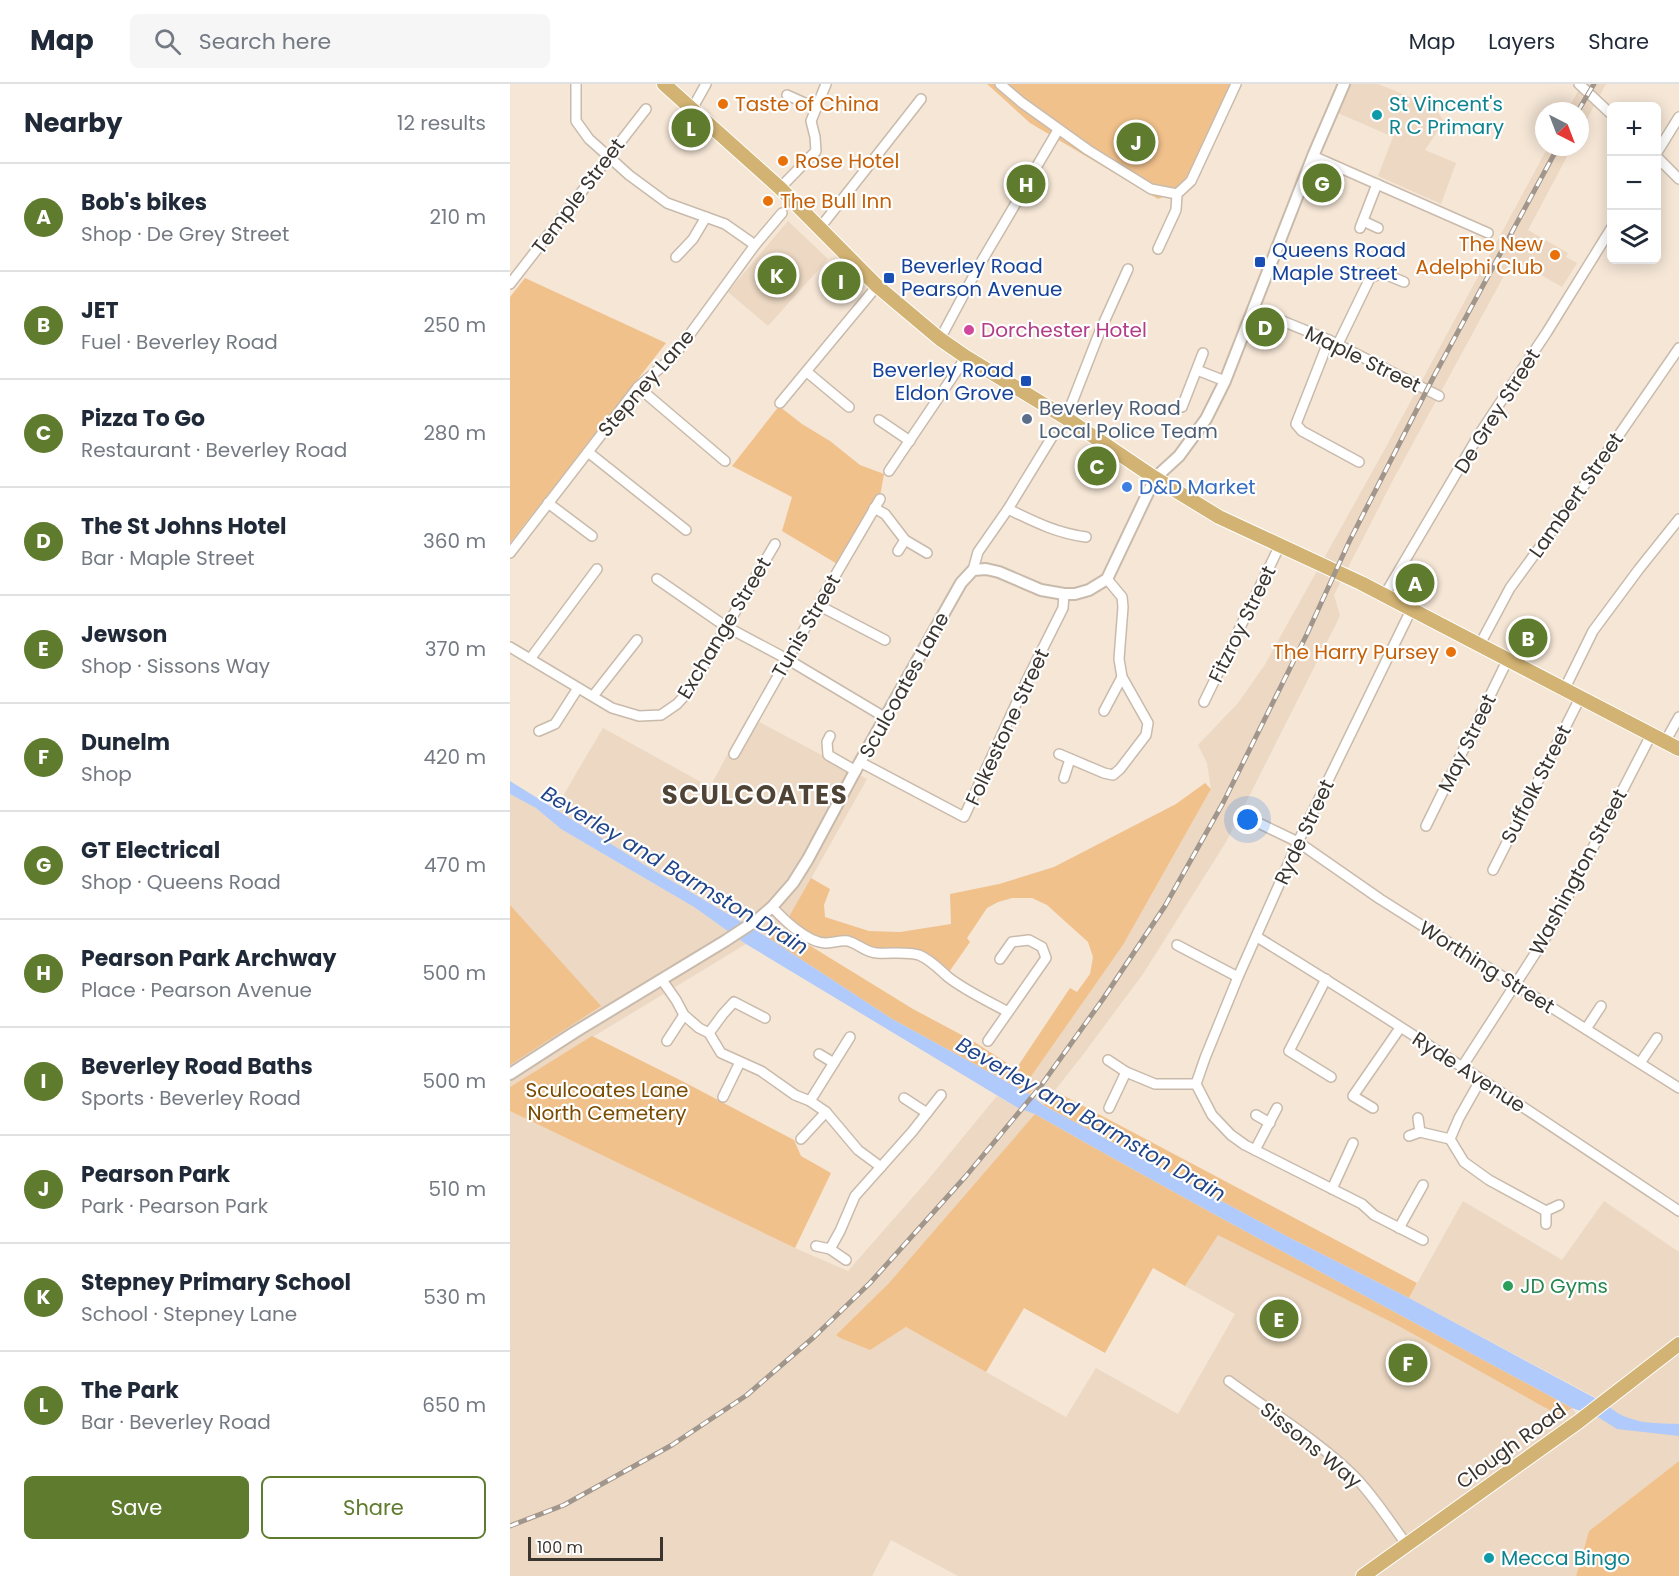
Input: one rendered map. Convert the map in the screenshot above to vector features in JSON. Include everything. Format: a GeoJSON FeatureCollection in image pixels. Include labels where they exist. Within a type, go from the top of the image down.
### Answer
{"type":"FeatureCollection","features":[{"type":"Feature","properties":{"kind":"main road"},"geometry":{"type":"LineString","coordinates":[[664,84],[780,188],[877,286],[940,339],[966,357],[1066,418],[1219,518],[1361,583],[1679,749]]}},
{"type":"Feature","properties":{"kind":"main road","name":"Clough Road"},"geometry":{"type":"LineString","coordinates":[[1363,1576],[1584,1417],[1679,1344]]}},
{"type":"Feature","properties":{"kind":"street"},"geometry":{"type":"LineString","coordinates":[[576,84],[576,121],[589,140],[629,175],[667,202],[725,224],[756,245]]}},
{"type":"Feature","properties":{"kind":"street"},"geometry":{"type":"LineString","coordinates":[[692,109],[706,84]]}},
{"type":"Feature","properties":{"kind":"street"},"geometry":{"type":"LineString","coordinates":[[780,188],[816,151],[811,121],[826,84]]}},
{"type":"Feature","properties":{"kind":"street"},"geometry":{"type":"LineString","coordinates":[[1000,84],[1058,130],[1151,189],[1177,194]]}},
{"type":"Feature","properties":{"kind":"street"},"geometry":{"type":"LineString","coordinates":[[1158,249],[1176,210],[1177,194],[1191,181],[1236,84]]}},
{"type":"Feature","properties":{"kind":"street"},"geometry":{"type":"LineString","coordinates":[[1052,437],[1008,509],[978,552],[973,570],[986,568],[1041,590],[1075,594],[1089,590],[1107,579],[1155,478],[1179,456],[1206,419],[1225,381],[1313,156],[1344,84]]}},
{"type":"Feature","properties":{"kind":"street"},"geometry":{"type":"LineString","coordinates":[[1579,84],[1607,111]]}},
{"type":"Feature","properties":{"kind":"street"},"geometry":{"type":"LineString","coordinates":[[787,95],[816,108]]}},
{"type":"Feature","properties":{"kind":"street"},"geometry":{"type":"LineString","coordinates":[[819,229],[921,99]]}},
{"type":"Feature","properties":{"kind":"street","name":"Temple Street"},"geometry":{"type":"LineString","coordinates":[[510,284],[646,109]]}},
{"type":"Feature","properties":{"kind":"street"},"geometry":{"type":"LineString","coordinates":[[1661,147],[1679,117]]}},
{"type":"Feature","properties":{"kind":"street"},"geometry":{"type":"LineString","coordinates":[[940,339],[980,264],[1058,130]]}},
{"type":"Feature","properties":{"kind":"street"},"geometry":{"type":"LineString","coordinates":[[1313,156],[1488,233]]}},
{"type":"Feature","properties":{"kind":"street"},"geometry":{"type":"LineString","coordinates":[[1657,156],[1679,179]]}},
{"type":"Feature","properties":{"kind":"street"},"geometry":{"type":"LineString","coordinates":[[1377,184],[1361,225],[1378,228]]}},
{"type":"Feature","properties":{"kind":"street","name":"Stepney Lane"},"geometry":{"type":"LineString","coordinates":[[510,553],[638,387],[674,356],[782,213]]}},
{"type":"Feature","properties":{"kind":"street"},"geometry":{"type":"LineString","coordinates":[[676,257],[693,239],[706,217]]}},
{"type":"Feature","properties":{"kind":"street","name":"De Grey Street"},"geometry":{"type":"LineString","coordinates":[[1384,596],[1480,433],[1547,332],[1607,234]]}},
{"type":"Feature","properties":{"kind":"street"},"geometry":{"type":"LineString","coordinates":[[1066,418],[1100,331],[1128,269]]}},
{"type":"Feature","properties":{"kind":"street"},"geometry":{"type":"LineString","coordinates":[[1359,462],[1302,431],[1296,424],[1334,342],[1370,278],[1382,273],[1404,282]]}},
{"type":"Feature","properties":{"kind":"street"},"geometry":{"type":"LineString","coordinates":[[780,403],[877,286]]}},
{"type":"Feature","properties":{"kind":"street","name":"Maple Street"},"geometry":{"type":"LineString","coordinates":[[1253,309],[1334,342],[1440,396]]}},
{"type":"Feature","properties":{"kind":"street","name":"Lambert Street"},"geometry":{"type":"LineString","coordinates":[[1479,646],[1510,588],[1679,348]]}},
{"type":"Feature","properties":{"kind":"street"},"geometry":{"type":"LineString","coordinates":[[1182,407],[1203,353]]}},
{"type":"Feature","properties":{"kind":"street"},"geometry":{"type":"LineString","coordinates":[[888,471],[966,357]]}},
{"type":"Feature","properties":{"kind":"street"},"geometry":{"type":"LineString","coordinates":[[1197,370],[1225,381]]}},
{"type":"Feature","properties":{"kind":"street"},"geometry":{"type":"LineString","coordinates":[[807,372],[849,406]]}},
{"type":"Feature","properties":{"kind":"street"},"geometry":{"type":"LineString","coordinates":[[638,387],[725,461]]}},
{"type":"Feature","properties":{"kind":"street"},"geometry":{"type":"LineString","coordinates":[[879,420],[910,441]]}},
{"type":"Feature","properties":{"kind":"street"},"geometry":{"type":"LineString","coordinates":[[588,452],[686,530]]}},
{"type":"Feature","properties":{"kind":"street","name":"Tunis Street"},"geometry":{"type":"LineString","coordinates":[[734,754],[880,499]]}},
{"type":"Feature","properties":{"kind":"street"},"geometry":{"type":"LineString","coordinates":[[548,503],[592,536]]}},
{"type":"Feature","properties":{"kind":"street"},"geometry":{"type":"LineString","coordinates":[[874,508],[885,514],[905,540],[927,553]]}},
{"type":"Feature","properties":{"kind":"street"},"geometry":{"type":"LineString","coordinates":[[1008,509],[1049,529],[1068,535],[1086,537]]}},
{"type":"Feature","properties":{"kind":"street"},"geometry":{"type":"LineString","coordinates":[[1564,690],[1593,631],[1679,519]]}},
{"type":"Feature","properties":{"kind":"street"},"geometry":{"type":"LineString","coordinates":[[898,551],[905,540]]}},
{"type":"Feature","properties":{"kind":"street","name":"Exchange Street"},"geometry":{"type":"LineString","coordinates":[[510,647],[612,708],[639,716],[661,715],[677,704],[688,692],[774,544]]}},
{"type":"Feature","properties":{"kind":"street","name":"Fitzroy Street"},"geometry":{"type":"LineString","coordinates":[[1204,702],[1280,545]]}},
{"type":"Feature","properties":{"kind":"street"},"geometry":{"type":"LineString","coordinates":[[530,659],[597,569]]}},
{"type":"Feature","properties":{"kind":"street","name":"Sculcoates Lane"},"geometry":{"type":"LineString","coordinates":[[510,1074],[575,1032],[662,981],[772,908],[793,883],[805,864],[961,584],[973,570]]}},
{"type":"Feature","properties":{"kind":"street"},"geometry":{"type":"LineString","coordinates":[[657,579],[725,626],[787,659],[886,718]]}},
{"type":"Feature","properties":{"kind":"street"},"geometry":{"type":"LineString","coordinates":[[1059,754],[1113,775],[1146,735],[1148,723],[1122,677],[1119,659],[1122,597],[1107,579]]}},
{"type":"Feature","properties":{"kind":"street","name":"Folkestone Street"},"geometry":{"type":"LineString","coordinates":[[858,767],[964,818],[1028,678],[1063,608],[1064,594]]}},
{"type":"Feature","properties":{"kind":"street"},"geometry":{"type":"LineString","coordinates":[[818,604],[885,640]]}},
{"type":"Feature","properties":{"kind":"street","name":"Ryde Street"},"geometry":{"type":"LineString","coordinates":[[1196,1084],[1238,976],[1298,842],[1411,610]]}},
{"type":"Feature","properties":{"kind":"street"},"geometry":{"type":"LineString","coordinates":[[593,696],[637,640]]}},
{"type":"Feature","properties":{"kind":"street","name":"May Street"},"geometry":{"type":"LineString","coordinates":[[1426,826],[1507,660]]}},
{"type":"Feature","properties":{"kind":"street"},"geometry":{"type":"LineString","coordinates":[[1104,711],[1122,677]]}},
{"type":"Feature","properties":{"kind":"street"},"geometry":{"type":"LineString","coordinates":[[539,731],[555,724],[578,688]]}},
{"type":"Feature","properties":{"kind":"street","name":"Suffolk Street"},"geometry":{"type":"LineString","coordinates":[[1493,870],[1580,698]]}},
{"type":"Feature","properties":{"kind":"street"},"geometry":{"type":"LineString","coordinates":[[1665,742],[1679,717]]}},
{"type":"Feature","properties":{"kind":"street","name":"Washington Street"},"geometry":{"type":"LineString","coordinates":[[1462,1067],[1551,929],[1651,735]]}},
{"type":"Feature","properties":{"kind":"street"},"geometry":{"type":"LineString","coordinates":[[831,736],[827,742],[828,755],[858,767]]}},
{"type":"Feature","properties":{"kind":"street"},"geometry":{"type":"LineString","coordinates":[[1064,778],[1070,759]]}},
{"type":"Feature","properties":{"kind":"street","name":"Worthing Street"},"geometry":{"type":"LineString","coordinates":[[1246,817],[1298,842],[1380,899],[1679,1088]]}},
{"type":"Feature","properties":{"kind":"street"},"geometry":{"type":"LineString","coordinates":[[772,908],[786,922],[816,942],[845,941],[875,953],[908,953],[925,958],[949,977],[1008,1012]]}},
{"type":"Feature","properties":{"kind":"street","name":"Ryde Avenue"},"geometry":{"type":"LineString","coordinates":[[1257,937],[1481,1079],[1679,1211]]}},
{"type":"Feature","properties":{"kind":"street"},"geometry":{"type":"LineString","coordinates":[[988,1041],[1046,958],[1042,947],[1029,940],[1012,942],[1000,959]]}},
{"type":"Feature","properties":{"kind":"street"},"geometry":{"type":"LineString","coordinates":[[1178,945],[1238,976]]}},
{"type":"Feature","properties":{"kind":"street"},"geometry":{"type":"LineString","coordinates":[[1326,979],[1289,1051],[1331,1077]]}},
{"type":"Feature","properties":{"kind":"street"},"geometry":{"type":"LineString","coordinates":[[662,981],[684,1015],[709,1033],[721,1053],[761,1071],[795,1095],[810,1101],[826,1112],[858,1150],[880,1167]]}},
{"type":"Feature","properties":{"kind":"street"},"geometry":{"type":"LineString","coordinates":[[709,1033],[734,1002],[765,1018]]}},
{"type":"Feature","properties":{"kind":"street"},"geometry":{"type":"LineString","coordinates":[[1586,1029],[1601,1006]]}},
{"type":"Feature","properties":{"kind":"street"},"geometry":{"type":"LineString","coordinates":[[667,1041],[684,1015]]}},
{"type":"Feature","properties":{"kind":"street"},"geometry":{"type":"LineString","coordinates":[[1373,1108],[1353,1096],[1400,1028]]}},
{"type":"Feature","properties":{"kind":"street"},"geometry":{"type":"LineString","coordinates":[[810,1101],[850,1037]]}},
{"type":"Feature","properties":{"kind":"street"},"geometry":{"type":"LineString","coordinates":[[1640,1063],[1657,1038]]}},
{"type":"Feature","properties":{"kind":"street"},"geometry":{"type":"LineString","coordinates":[[819,1054],[834,1063]]}},
{"type":"Feature","properties":{"kind":"street"},"geometry":{"type":"LineString","coordinates":[[1108,1060],[1126,1072],[1155,1084],[1196,1084],[1212,1115],[1231,1135],[1362,1204],[1374,1215],[1423,1240]]}},
{"type":"Feature","properties":{"kind":"street"},"geometry":{"type":"LineString","coordinates":[[723,1097],[740,1062]]}},
{"type":"Feature","properties":{"kind":"street"},"geometry":{"type":"LineString","coordinates":[[1109,1108],[1126,1072]]}},
{"type":"Feature","properties":{"kind":"street"},"geometry":{"type":"LineString","coordinates":[[1450,1139],[1481,1079]]}},
{"type":"Feature","properties":{"kind":"street"},"geometry":{"type":"LineString","coordinates":[[830,1249],[855,1196],[941,1095]]}},
{"type":"Feature","properties":{"kind":"street"},"geometry":{"type":"LineString","coordinates":[[904,1098],[927,1113]]}},
{"type":"Feature","properties":{"kind":"street"},"geometry":{"type":"LineString","coordinates":[[1256,1150],[1277,1108]]}},
{"type":"Feature","properties":{"kind":"street"},"geometry":{"type":"LineString","coordinates":[[801,1139],[826,1112]]}},
{"type":"Feature","properties":{"kind":"street"},"geometry":{"type":"LineString","coordinates":[[1256,1115],[1270,1123]]}},
{"type":"Feature","properties":{"kind":"street"},"geometry":{"type":"LineString","coordinates":[[1418,1118],[1420,1132]]}},
{"type":"Feature","properties":{"kind":"street"},"geometry":{"type":"LineString","coordinates":[[1409,1136],[1420,1132],[1450,1139],[1464,1162],[1489,1180],[1546,1211]]}},
{"type":"Feature","properties":{"kind":"street"},"geometry":{"type":"LineString","coordinates":[[1332,1189],[1353,1143]]}},
{"type":"Feature","properties":{"kind":"street"},"geometry":{"type":"LineString","coordinates":[[1399,1228],[1423,1185]]}},
{"type":"Feature","properties":{"kind":"street"},"geometry":{"type":"LineString","coordinates":[[1546,1211],[1559,1205]]}},
{"type":"Feature","properties":{"kind":"street"},"geometry":{"type":"LineString","coordinates":[[1546,1211],[1546,1224]]}},
{"type":"Feature","properties":{"kind":"street"},"geometry":{"type":"LineString","coordinates":[[816,1246],[830,1249],[846,1260]]}},
{"type":"Feature","properties":{"kind":"street","name":"Sissons Way"},"geometry":{"type":"LineString","coordinates":[[1229,1381],[1317,1445],[1354,1476],[1379,1505],[1407,1545]]}},
{"type":"Feature","properties":{"kind":"shaded area"},"geometry":{"type":"Polygon","coordinates":[[[1350,84],[1378,84],[1434,107],[1444,121],[1425,150],[1456,163],[1441,204],[1378,176],[1393,137],[1338,113],[1350,84]]]}},
{"type":"Feature","properties":{"kind":"shaded area"},"geometry":{"type":"Polygon","coordinates":[[[1582,84],[1606,84],[1589,115],[1589,102],[1572,102],[1582,84]]]}},
{"type":"Feature","properties":{"kind":"shaded area"},"geometry":{"type":"Polygon","coordinates":[[[1543,156],[1567,156],[1528,230],[1568,253],[1566,257],[1577,263],[1562,287],[1513,259],[1394,478],[1334,595],[1340,616],[1226,842],[1143,974],[1082,1056],[1025,1128],[889,1283],[836,1335],[870,1350],[906,1327],[1066,1417],[1096,1368],[1178,1414],[1235,1314],[1185,1286],[1218,1234],[1395,1324],[1560,1416],[1572,1408],[1582,1422],[1606,1403],[1409,1298],[1463,1201],[1562,1260],[1604,1201],[1679,1252],[1679,1461],[1589,1531],[1576,1576],[958,1576],[891,1540],[872,1576],[510,1576],[510,1111],[795,1248],[848,1271],[927,1181],[997,1096],[1018,1108],[1032,1090],[1030,1078],[1123,945],[1211,789],[1207,763],[1198,745],[1238,703],[1264,666],[1386,447],[1543,156]]]}},
{"type":"Feature","properties":{"kind":"shaded area"},"geometry":{"type":"Polygon","coordinates":[[[788,221],[828,259],[768,326],[728,292],[788,221]]]}},
{"type":"Feature","properties":{"kind":"shaded area"},"geometry":{"type":"Polygon","coordinates":[[[748,716],[867,779],[791,914],[767,937],[555,810],[603,728],[710,787],[748,716]]]}},
{"type":"Feature","properties":{"kind":"shaded area"},"geometry":{"type":"Polygon","coordinates":[[[510,794],[536,808],[561,829],[694,907],[746,944],[510,1087],[510,794]]]}},
{"type":"Feature","properties":{"kind":"green space"},"geometry":{"type":"Polygon","coordinates":[[[987,84],[1237,84],[1198,175],[1176,192],[1158,199],[1030,123],[987,84]]]}},
{"type":"Feature","properties":{"kind":"green space"},"geometry":{"type":"Polygon","coordinates":[[[525,278],[666,343],[510,543],[510,297],[525,278]]]}},
{"type":"Feature","properties":{"kind":"green space"},"geometry":{"type":"Polygon","coordinates":[[[779,406],[860,465],[884,474],[880,496],[839,565],[782,531],[792,497],[732,466],[779,406]]]}},
{"type":"Feature","properties":{"kind":"green space"},"geometry":{"type":"Polygon","coordinates":[[[1205,783],[1211,789],[1123,945],[1030,1078],[1032,1090],[1029,1094],[892,1019],[767,937],[778,926],[913,1009],[973,1041],[1016,1069],[1070,988],[1077,992],[1090,974],[1093,957],[1088,942],[1047,905],[1032,898],[1012,898],[987,908],[967,938],[970,942],[949,972],[918,951],[886,953],[829,942],[786,922],[811,878],[830,889],[824,905],[825,917],[869,931],[900,932],[951,924],[950,894],[999,884],[1054,867],[1176,804],[1205,783]]]}},
{"type":"Feature","properties":{"kind":"green space"},"geometry":{"type":"Polygon","coordinates":[[[510,905],[601,1006],[510,1065],[510,905]]]}},
{"type":"Feature","properties":{"kind":"green space","name":"Sculcoates Lane North Cemetery"},"geometry":{"type":"Polygon","coordinates":[[[592,1036],[794,1140],[801,1156],[831,1173],[795,1248],[510,1111],[510,1087],[592,1036]]]}},
{"type":"Feature","properties":{"kind":"green space"},"geometry":{"type":"Polygon","coordinates":[[[1055,1091],[1417,1283],[1409,1298],[1290,1238],[1043,1105],[1055,1091]]]}},
{"type":"Feature","properties":{"kind":"green space"},"geometry":{"type":"Polygon","coordinates":[[[1035,1114],[1572,1408],[1560,1416],[1395,1324],[1218,1235],[1185,1286],[1153,1268],[1105,1353],[1024,1308],[986,1372],[906,1327],[870,1350],[836,1335],[889,1283],[1035,1114]]]}},
{"type":"Feature","properties":{"kind":"green space"},"geometry":{"type":"Polygon","coordinates":[[[1679,1461],[1679,1576],[1576,1576],[1589,1531],[1679,1461]]]}},
{"type":"Feature","properties":{"kind":"water"},"geometry":{"type":"Polygon","coordinates":[[[510,781],[643,864],[767,937],[892,1019],[1029,1094],[1043,1105],[1290,1238],[1409,1298],[1606,1404],[1614,1411],[1640,1421],[1679,1424],[1679,1436],[1617,1429],[1598,1417],[1572,1408],[1035,1114],[1018,1108],[746,944],[694,907],[561,829],[536,808],[510,794],[510,781]]]}},
{"type":"Feature","properties":{"kind":"railway"},"geometry":{"type":"LineString","coordinates":[[1583,102],[1594,84]]}},
{"type":"Feature","properties":{"kind":"railway"},"geometry":{"type":"LineString","coordinates":[[510,1526],[564,1505],[672,1445],[747,1395],[814,1337],[870,1283],[966,1176],[1040,1087],[1103,999],[1165,906],[1223,803],[1307,634],[1349,542],[1434,376],[1553,156]]}},
{"type":"Feature","properties":{"kind":"place","name":"Taste of China"},"geometry":{"type":"Point","coordinates":[723,104]}},
{"type":"Feature","properties":{"kind":"place","name":"St Vincent's R C Primary"},"geometry":{"type":"Point","coordinates":[1377,115]}},
{"type":"Feature","properties":{"kind":"place","name":"The Park"},"geometry":{"type":"Point","coordinates":[691,128]}},
{"type":"Feature","properties":{"kind":"place","name":"Pearson Park"},"geometry":{"type":"Point","coordinates":[1136,142]}},
{"type":"Feature","properties":{"kind":"place","name":"Rose Hotel"},"geometry":{"type":"Point","coordinates":[783,161]}},
{"type":"Feature","properties":{"kind":"place","name":"GT Electrical"},"geometry":{"type":"Point","coordinates":[1322,183]}},
{"type":"Feature","properties":{"kind":"place","name":"Pearson Park Archway"},"geometry":{"type":"Point","coordinates":[1026,184]}},
{"type":"Feature","properties":{"kind":"place","name":"The Bull Inn"},"geometry":{"type":"Point","coordinates":[768,201]}},
{"type":"Feature","properties":{"kind":"place","name":"The New Adelphi Club"},"geometry":{"type":"Point","coordinates":[1555,255]}},
{"type":"Feature","properties":{"kind":"place","name":"Queens Road Maple Street"},"geometry":{"type":"Point","coordinates":[1260,262]}},
{"type":"Feature","properties":{"kind":"place","name":"Stepney Primary School"},"geometry":{"type":"Point","coordinates":[777,275]}},
{"type":"Feature","properties":{"kind":"place","name":"Beverley Road Pearson Avenue"},"geometry":{"type":"Point","coordinates":[889,278]}},
{"type":"Feature","properties":{"kind":"place","name":"Beverley Road Baths"},"geometry":{"type":"Point","coordinates":[841,281]}},
{"type":"Feature","properties":{"kind":"place","name":"The St Johns Hotel"},"geometry":{"type":"Point","coordinates":[1265,327]}},
{"type":"Feature","properties":{"kind":"place","name":"Dorchester Hotel"},"geometry":{"type":"Point","coordinates":[969,330]}},
{"type":"Feature","properties":{"kind":"place","name":"Beverley Road Eldon Grove"},"geometry":{"type":"Point","coordinates":[1026,381]}},
{"type":"Feature","properties":{"kind":"place","name":"Beverley Road Local Police Team"},"geometry":{"type":"Point","coordinates":[1027,419]}},
{"type":"Feature","properties":{"kind":"place","name":"Pizza To Go"},"geometry":{"type":"Point","coordinates":[1097,466]}},
{"type":"Feature","properties":{"kind":"place","name":"D&D Market"},"geometry":{"type":"Point","coordinates":[1127,487]}},
{"type":"Feature","properties":{"kind":"place","name":"Bob's bikes"},"geometry":{"type":"Point","coordinates":[1415,583]}},
{"type":"Feature","properties":{"kind":"place","name":"JET"},"geometry":{"type":"Point","coordinates":[1528,638]}},
{"type":"Feature","properties":{"kind":"place","name":"The Harry Pursey"},"geometry":{"type":"Point","coordinates":[1451,652]}},
{"type":"Feature","properties":{"kind":"place","name":"JD Gyms"},"geometry":{"type":"Point","coordinates":[1508,1286]}},
{"type":"Feature","properties":{"kind":"place","name":"Jewson"},"geometry":{"type":"Point","coordinates":[1279,1319]}},
{"type":"Feature","properties":{"kind":"place","name":"Dunelm"},"geometry":{"type":"Point","coordinates":[1408,1363]}},
{"type":"Feature","properties":{"kind":"place","name":"Mecca Bingo"},"geometry":{"type":"Point","coordinates":[1489,1558]}},
{"type":"Feature","properties":{"kind":"district","name":"SCULCOATES"},"geometry":{"type":"Point","coordinates":[755,795]}},
{"type":"Feature","properties":{"kind":"water label","name":"Beverley and Barmston Drain"},"geometry":{"type":"Point","coordinates":[675,870]}},
{"type":"Feature","properties":{"kind":"water label","name":"Beverley and Barmston Drain"},"geometry":{"type":"Point","coordinates":[1091,1119]}}]}
